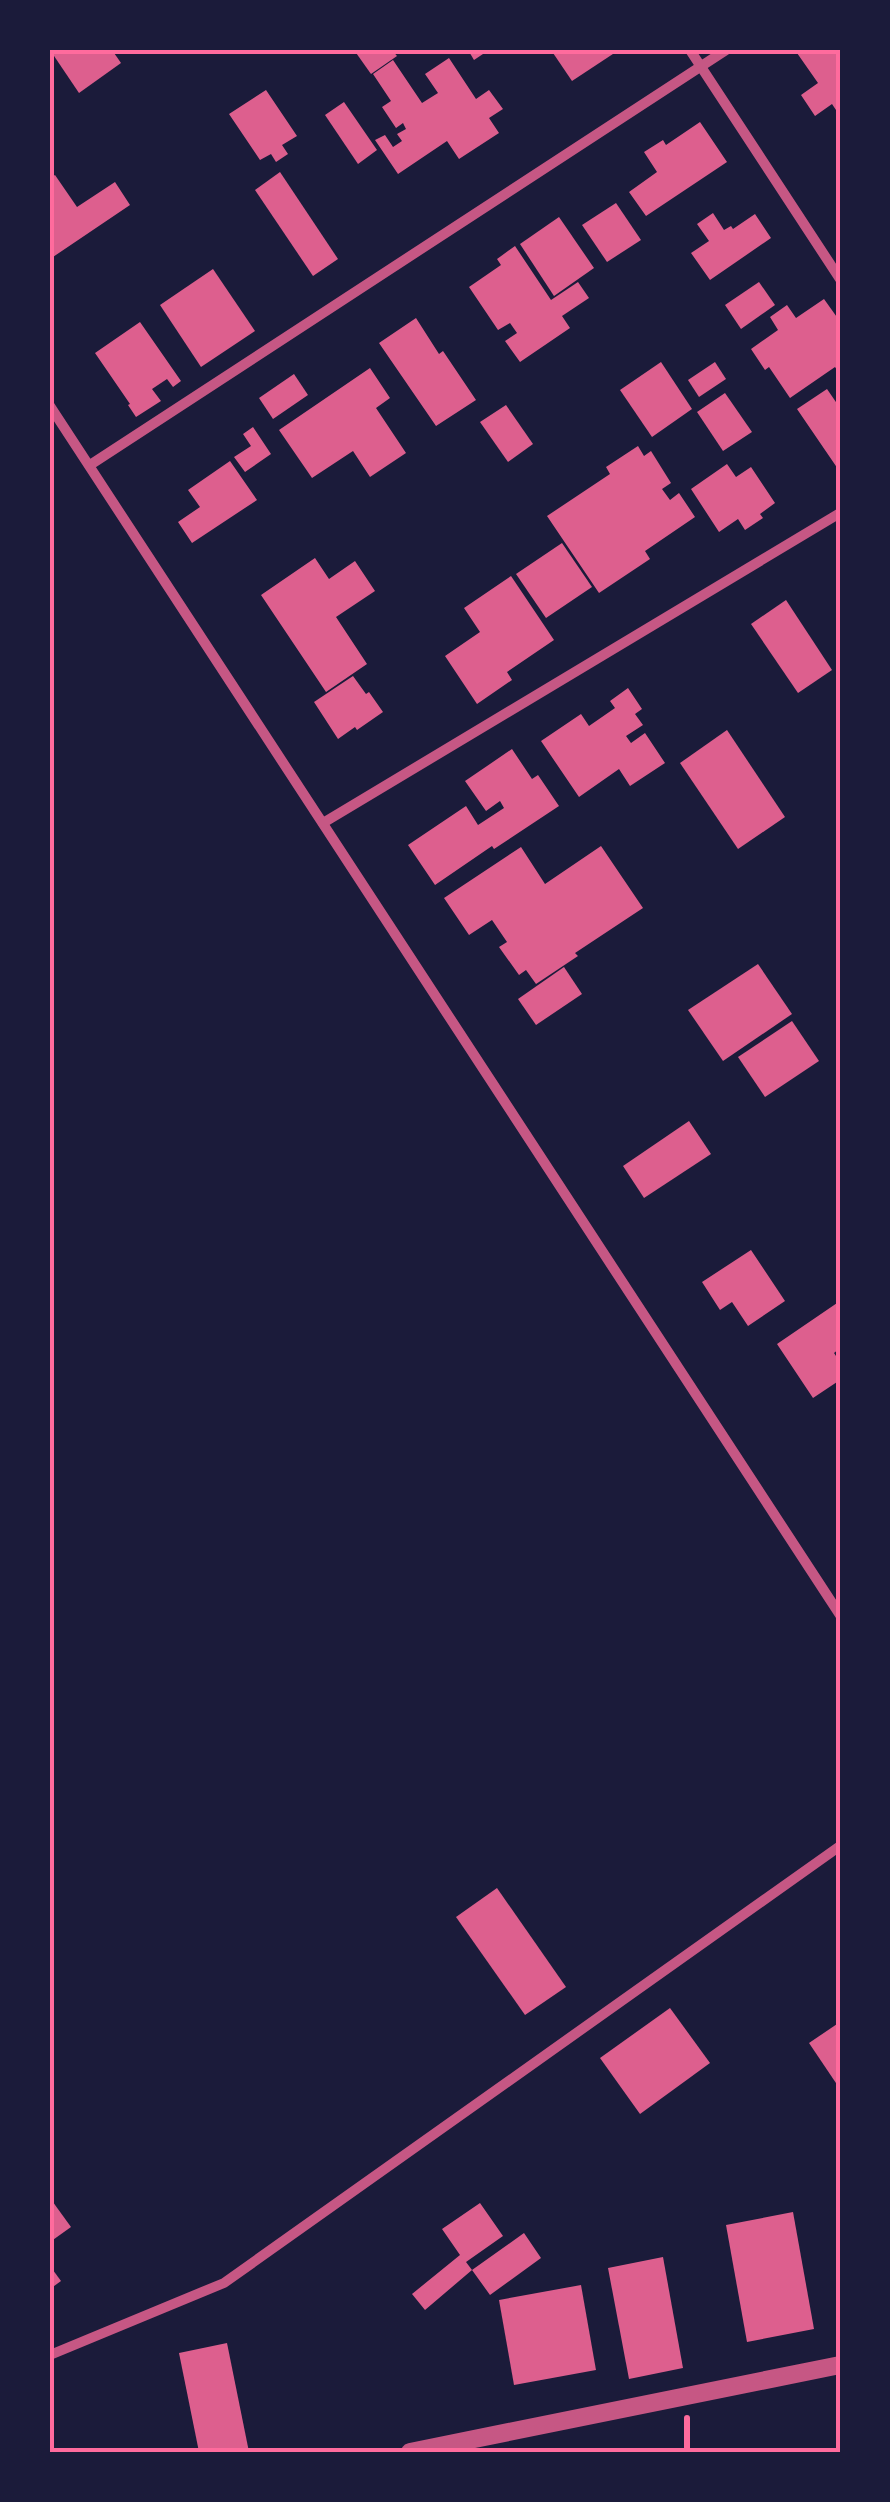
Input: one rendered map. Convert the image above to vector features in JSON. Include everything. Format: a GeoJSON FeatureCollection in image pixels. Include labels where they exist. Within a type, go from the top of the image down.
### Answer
{"type":"FeatureCollection","features":[{"type":"Feature","properties":{"kind":"street"},"geometry":{"type":"LineString","coordinates":[[690,50],[840,279]]}},
{"type":"Feature","properties":{"kind":"street"},"geometry":{"type":"LineString","coordinates":[[90,465],[726,50]]}},
{"type":"Feature","properties":{"kind":"street"},"geometry":{"type":"LineString","coordinates":[[50,406],[840,1615]]}},
{"type":"Feature","properties":{"kind":"street"},"geometry":{"type":"LineString","coordinates":[[323,823],[840,513]]}},
{"type":"Feature","properties":{"kind":"street"},"geometry":{"type":"LineString","coordinates":[[50,2354],[224,2283],[840,1846]]}},
{"type":"Feature","properties":{"kind":"street"},"geometry":{"type":"LineString","coordinates":[[410,2452],[840,2366]]}},
{"type":"Feature","properties":{"kind":"building"},"geometry":{"type":"Polygon","coordinates":[[[50,50],[112,50],[121,63],[79,93],[50,50]]]}},
{"type":"Feature","properties":{"kind":"building"},"geometry":{"type":"Polygon","coordinates":[[[354,50],[392,50],[397,56],[371,74],[354,50]]]}},
{"type":"Feature","properties":{"kind":"building"},"geometry":{"type":"Polygon","coordinates":[[[468,50],[489,50],[474,60],[468,50]]]}},
{"type":"Feature","properties":{"kind":"building"},"geometry":{"type":"Polygon","coordinates":[[[551,50],[619,50],[572,81],[551,50]]]}},
{"type":"Feature","properties":{"kind":"building"},"geometry":{"type":"Polygon","coordinates":[[[840,50],[840,116],[832,104],[815,116],[801,95],[818,83],[797,53],[840,50]]]}},
{"type":"Feature","properties":{"kind":"building"},"geometry":{"type":"Polygon","coordinates":[[[449,58],[476,99],[489,90],[503,109],[489,118],[499,133],[459,159],[447,141],[398,174],[375,140],[385,135],[393,147],[402,141],[397,134],[406,129],[403,123],[396,128],[382,107],[391,101],[373,74],[393,60],[422,103],[438,93],[425,74],[449,58]]]}},
{"type":"Feature","properties":{"kind":"building"},"geometry":{"type":"Polygon","coordinates":[[[266,90],[297,136],[282,145],[288,154],[276,162],[271,154],[260,160],[229,114],[266,90]]]}},
{"type":"Feature","properties":{"kind":"building"},"geometry":{"type":"Polygon","coordinates":[[[344,102],[377,150],[358,164],[325,115],[344,102]]]}},
{"type":"Feature","properties":{"kind":"building"},"geometry":{"type":"Polygon","coordinates":[[[700,122],[727,162],[646,216],[629,192],[657,172],[644,152],[663,140],[666,145],[700,122]]]}},
{"type":"Feature","properties":{"kind":"building"},"geometry":{"type":"Polygon","coordinates":[[[280,172],[338,259],[313,276],[255,190],[280,172]]]}},
{"type":"Feature","properties":{"kind":"building"},"geometry":{"type":"Polygon","coordinates":[[[55,175],[77,207],[115,182],[130,205],[50,259],[50,178],[55,175]]]}},
{"type":"Feature","properties":{"kind":"building"},"geometry":{"type":"Polygon","coordinates":[[[616,203],[641,240],[607,262],[582,225],[616,203]]]}},
{"type":"Feature","properties":{"kind":"building"},"geometry":{"type":"Polygon","coordinates":[[[713,213],[724,230],[731,226],[733,229],[755,214],[771,238],[710,280],[691,253],[709,241],[697,224],[713,213]]]}},
{"type":"Feature","properties":{"kind":"building"},"geometry":{"type":"Polygon","coordinates":[[[559,217],[594,268],[554,296],[520,244],[559,217]]]}},
{"type":"Feature","properties":{"kind":"building"},"geometry":{"type":"Polygon","coordinates":[[[515,246],[551,300],[578,282],[589,298],[562,316],[570,328],[520,362],[505,341],[517,333],[510,323],[498,330],[469,287],[501,265],[497,259],[515,246]]]}},
{"type":"Feature","properties":{"kind":"building"},"geometry":{"type":"Polygon","coordinates":[[[213,269],[255,331],[201,367],[160,305],[213,269]]]}},
{"type":"Feature","properties":{"kind":"building"},"geometry":{"type":"Polygon","coordinates":[[[759,282],[775,305],[741,329],[725,305],[759,282]]]}},
{"type":"Feature","properties":{"kind":"building"},"geometry":{"type":"Polygon","coordinates":[[[824,299],[839,320],[836,322],[840,328],[840,374],[835,367],[790,398],[751,349],[778,330],[770,317],[787,305],[796,318],[824,299]]]}},
{"type":"Feature","properties":{"kind":"building"},"geometry":{"type":"Polygon","coordinates":[[[416,318],[476,400],[436,426],[379,343],[416,318]]]}},
{"type":"Feature","properties":{"kind":"building"},"geometry":{"type":"Polygon","coordinates":[[[140,322],[181,381],[173,387],[167,379],[152,389],[161,401],[136,417],[95,353],[140,322]]]}},
{"type":"Feature","properties":{"kind":"building"},"geometry":{"type":"Polygon","coordinates":[[[661,362],[692,409],[652,437],[620,390],[661,362]]]}},
{"type":"Feature","properties":{"kind":"building"},"geometry":{"type":"Polygon","coordinates":[[[715,362],[726,379],[699,397],[688,380],[715,362]]]}},
{"type":"Feature","properties":{"kind":"building"},"geometry":{"type":"Polygon","coordinates":[[[370,368],[390,398],[376,408],[406,453],[370,477],[353,451],[312,478],[279,430],[370,368]]]}},
{"type":"Feature","properties":{"kind":"building"},"geometry":{"type":"Polygon","coordinates":[[[294,374],[308,395],[273,419],[259,398],[294,374]]]}},
{"type":"Feature","properties":{"kind":"building"},"geometry":{"type":"Polygon","coordinates":[[[827,389],[840,404],[840,472],[797,409],[827,389]]]}},
{"type":"Feature","properties":{"kind":"building"},"geometry":{"type":"Polygon","coordinates":[[[725,393],[752,432],[723,451],[697,412],[725,393]]]}},
{"type":"Feature","properties":{"kind":"building"},"geometry":{"type":"Polygon","coordinates":[[[506,405],[533,444],[508,462],[480,422],[506,405]]]}},
{"type":"Feature","properties":{"kind":"building"},"geometry":{"type":"Polygon","coordinates":[[[253,427],[271,454],[245,472],[234,457],[251,446],[243,434],[253,427]]]}},
{"type":"Feature","properties":{"kind":"building"},"geometry":{"type":"Polygon","coordinates":[[[638,446],[644,456],[651,451],[671,483],[662,489],[670,500],[679,493],[695,517],[645,551],[650,559],[599,593],[547,516],[610,474],[606,467],[638,446]]]}},
{"type":"Feature","properties":{"kind":"building"},"geometry":{"type":"Polygon","coordinates":[[[230,461],[257,500],[192,543],[178,522],[200,507],[188,490],[230,461]]]}},
{"type":"Feature","properties":{"kind":"building"},"geometry":{"type":"Polygon","coordinates":[[[727,464],[736,477],[751,467],[775,503],[760,514],[763,518],[745,530],[738,519],[719,532],[691,489],[727,464]]]}},
{"type":"Feature","properties":{"kind":"building"},"geometry":{"type":"Polygon","coordinates":[[[562,543],[592,587],[546,618],[516,574],[562,543]]]}},
{"type":"Feature","properties":{"kind":"building"},"geometry":{"type":"Polygon","coordinates":[[[315,558],[329,579],[355,561],[375,591],[336,617],[367,664],[326,692],[261,595],[315,558]]]}},
{"type":"Feature","properties":{"kind":"building"},"geometry":{"type":"Polygon","coordinates":[[[511,576],[554,640],[507,672],[512,680],[477,704],[445,656],[480,632],[464,608],[511,576]]]}},
{"type":"Feature","properties":{"kind":"building"},"geometry":{"type":"Polygon","coordinates":[[[786,600],[832,670],[798,693],[751,624],[786,600]]]}},
{"type":"Feature","properties":{"kind":"building"},"geometry":{"type":"Polygon","coordinates":[[[353,676],[383,712],[338,739],[314,702],[353,676]]]}},
{"type":"Feature","properties":{"kind":"building"},"geometry":{"type":"Polygon","coordinates":[[[628,688],[642,709],[635,714],[643,725],[626,736],[631,743],[645,733],[665,763],[630,786],[619,769],[579,797],[541,741],[581,714],[589,726],[615,708],[610,701],[628,688]]]}},
{"type":"Feature","properties":{"kind":"building"},"geometry":{"type":"Polygon","coordinates":[[[727,730],[785,817],[738,849],[680,763],[727,730]]]}},
{"type":"Feature","properties":{"kind":"building"},"geometry":{"type":"Polygon","coordinates":[[[512,749],[532,779],[538,775],[559,806],[435,885],[408,845],[466,806],[478,825],[504,808],[500,801],[486,811],[465,781],[512,749]]]}},
{"type":"Feature","properties":{"kind":"building"},"geometry":{"type":"Polygon","coordinates":[[[601,846],[643,908],[536,984],[526,970],[519,975],[499,947],[507,942],[492,920],[469,935],[444,898],[521,847],[545,884],[601,846]]]}},
{"type":"Feature","properties":{"kind":"building"},"geometry":{"type":"Polygon","coordinates":[[[758,964],[792,1014],[723,1061],[688,1010],[758,964]]]}},
{"type":"Feature","properties":{"kind":"building"},"geometry":{"type":"Polygon","coordinates":[[[564,967],[582,994],[536,1025],[518,999],[564,967]]]}},
{"type":"Feature","properties":{"kind":"building"},"geometry":{"type":"Polygon","coordinates":[[[792,1021],[819,1061],[765,1097],[738,1057],[792,1021]]]}},
{"type":"Feature","properties":{"kind":"building"},"geometry":{"type":"Polygon","coordinates":[[[689,1121],[711,1154],[644,1198],[623,1166],[689,1121]]]}},
{"type":"Feature","properties":{"kind":"building"},"geometry":{"type":"Polygon","coordinates":[[[751,1250],[785,1301],[748,1326],[732,1302],[720,1310],[702,1282],[751,1250]]]}},
{"type":"Feature","properties":{"kind":"building"},"geometry":{"type":"Polygon","coordinates":[[[840,1301],[840,1348],[834,1353],[840,1362],[840,1380],[813,1398],[777,1344],[840,1301]]]}},
{"type":"Feature","properties":{"kind":"building"},"geometry":{"type":"Polygon","coordinates":[[[497,1888],[566,1987],[525,2015],[456,1917],[497,1888]]]}},
{"type":"Feature","properties":{"kind":"building"},"geometry":{"type":"Polygon","coordinates":[[[670,2008],[710,2063],[640,2114],[600,2058],[670,2008]]]}},
{"type":"Feature","properties":{"kind":"building"},"geometry":{"type":"Polygon","coordinates":[[[840,2022],[840,2089],[809,2043],[840,2022]]]}},
{"type":"Feature","properties":{"kind":"building"},"geometry":{"type":"Polygon","coordinates":[[[50,2198],[71,2227],[50,2242],[50,2198]]]}},
{"type":"Feature","properties":{"kind":"building"},"geometry":{"type":"Polygon","coordinates":[[[480,2203],[503,2236],[466,2262],[472,2270],[425,2310],[412,2294],[460,2255],[442,2229],[480,2203]]]}},
{"type":"Feature","properties":{"kind":"building"},"geometry":{"type":"Polygon","coordinates":[[[793,2212],[814,2329],[747,2342],[726,2225],[793,2212]]]}},
{"type":"Feature","properties":{"kind":"building"},"geometry":{"type":"Polygon","coordinates":[[[524,2233],[541,2258],[490,2295],[472,2270],[524,2233]]]}},
{"type":"Feature","properties":{"kind":"building"},"geometry":{"type":"Polygon","coordinates":[[[663,2257],[683,2368],[629,2379],[608,2268],[663,2257]]]}},
{"type":"Feature","properties":{"kind":"building"},"geometry":{"type":"Polygon","coordinates":[[[50,2266],[61,2281],[50,2289],[50,2266]]]}},
{"type":"Feature","properties":{"kind":"building"},"geometry":{"type":"Polygon","coordinates":[[[581,2285],[596,2370],[514,2385],[499,2300],[581,2285]]]}},
{"type":"Feature","properties":{"kind":"building"},"geometry":{"type":"Polygon","coordinates":[[[227,2343],[249,2452],[199,2452],[179,2353],[227,2343]]]}}]}
